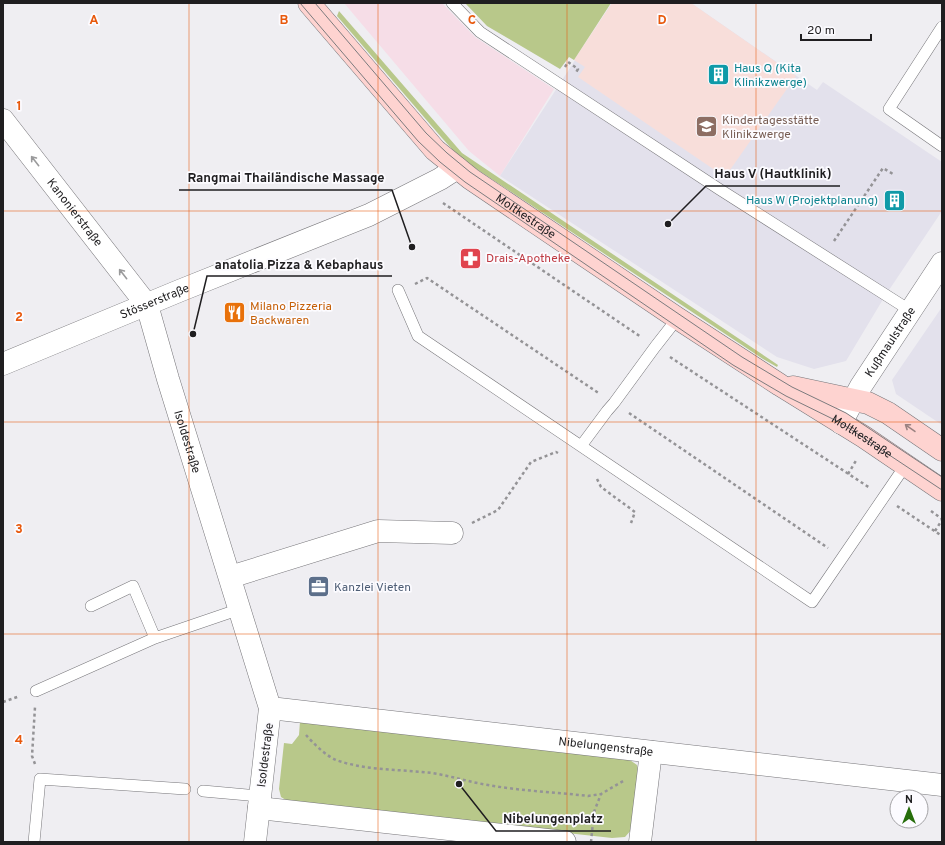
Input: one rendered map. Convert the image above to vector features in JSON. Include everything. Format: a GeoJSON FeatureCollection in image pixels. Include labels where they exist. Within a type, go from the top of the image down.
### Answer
{"type":"FeatureCollection","features":[{"type":"Feature","properties":{"kind":"main road","name":"Moltkestraße"},"geometry":{"type":"LineString","coordinates":[[309,3],[435,150],[471,179],[677,318],[841,423],[942,490]]}},
{"type":"Feature","properties":{"kind":"main road","name":"Moltkestraße"},"geometry":{"type":"LineString","coordinates":[[780,385],[868,403],[888,413],[942,450]]}},
{"type":"Feature","properties":{"kind":"street","name":"Kanonierstraße"},"geometry":{"type":"LineString","coordinates":[[3,120],[147,305]]}},
{"type":"Feature","properties":{"kind":"street","name":"Stösserstraße"},"geometry":{"type":"LineString","coordinates":[[3,364],[179,291],[369,215],[440,179],[457,168]]}},
{"type":"Feature","properties":{"kind":"street","name":"Kußmaulstraße"},"geometry":{"type":"LineString","coordinates":[[841,423],[852,400],[942,263]]}},
{"type":"Feature","properties":{"kind":"street","name":"Isoldestraße"},"geometry":{"type":"LineString","coordinates":[[147,305],[168,379],[270,708],[255,842]]}},
{"type":"Feature","properties":{"kind":"street"},"geometry":{"type":"LineString","coordinates":[[230,577],[378,531],[452,533]]}},
{"type":"Feature","properties":{"kind":"street","name":"Nibelungenstraße"},"geometry":{"type":"LineString","coordinates":[[270,708],[296,710],[650,759],[942,785]]}},
{"type":"Feature","properties":{"kind":"street"},"geometry":{"type":"LineString","coordinates":[[640,842],[650,759]]}},
{"type":"Feature","properties":{"kind":"street"},"geometry":{"type":"LineString","coordinates":[[259,802],[565,842]]}},
{"type":"Feature","properties":{"kind":"lane"},"geometry":{"type":"LineString","coordinates":[[452,3],[480,32],[911,312]]}},
{"type":"Feature","properties":{"kind":"lane"},"geometry":{"type":"LineString","coordinates":[[942,27],[889,109],[942,146]]}},
{"type":"Feature","properties":{"kind":"lane"},"geometry":{"type":"LineString","coordinates":[[398,290],[418,336],[812,602],[883,496],[905,466]]}},
{"type":"Feature","properties":{"kind":"lane"},"geometry":{"type":"LineString","coordinates":[[581,446],[677,318]]}},
{"type":"Feature","properties":{"kind":"lane"},"geometry":{"type":"LineString","coordinates":[[91,606],[133,586],[155,638]]}},
{"type":"Feature","properties":{"kind":"lane"},"geometry":{"type":"LineString","coordinates":[[36,691],[155,638],[240,609]]}},
{"type":"Feature","properties":{"kind":"lane"},"geometry":{"type":"LineString","coordinates":[[34,842],[40,779],[185,790]]}},
{"type":"Feature","properties":{"kind":"lane"},"geometry":{"type":"LineString","coordinates":[[203,791],[259,802]]}},
{"type":"Feature","properties":{"kind":"path"},"geometry":{"type":"LineString","coordinates":[[823,256],[883,168],[893,174]]}},
{"type":"Feature","properties":{"kind":"path"},"geometry":{"type":"LineString","coordinates":[[426,186],[438,200],[654,347],[942,536]]}},
{"type":"Feature","properties":{"kind":"path"},"geometry":{"type":"LineString","coordinates":[[492,513],[498,510],[531,462],[556,452],[562,456]]}},
{"type":"Feature","properties":{"kind":"path"},"geometry":{"type":"LineString","coordinates":[[592,475],[598,479],[601,487],[635,512],[631,523]]}},
{"type":"Feature","properties":{"kind":"path"},"geometry":{"type":"LineString","coordinates":[[935,531],[942,520]]}},
{"type":"Feature","properties":{"kind":"path"},"geometry":{"type":"LineString","coordinates":[[36,691],[32,756],[40,779]]}},
{"type":"Feature","properties":{"kind":"path"},"geometry":{"type":"LineString","coordinates":[[296,710],[295,724],[312,742],[334,759],[375,769],[432,773],[492,786],[588,796],[601,794],[650,759]]}},
{"type":"Feature","properties":{"kind":"path"},"geometry":{"type":"LineString","coordinates":[[591,842],[594,812],[601,794]]}},
{"type":"Feature","properties":{"kind":"shaded area"},"geometry":{"type":"Polygon","coordinates":[[[344,3],[442,3],[475,37],[554,89],[500,176],[469,151],[344,3]]]}},
{"type":"Feature","properties":{"kind":"shaded area"},"geometry":{"type":"Polygon","coordinates":[[[612,3],[691,3],[817,90],[823,82],[942,162],[942,211],[885,296],[846,361],[814,369],[777,357],[500,176],[612,3]]]}},
{"type":"Feature","properties":{"kind":"shaded area","name":"Kindertagesstätte Klinikzwerge"},"geometry":{"type":"Polygon","coordinates":[[[612,3],[691,3],[796,76],[725,177],[578,77],[585,67],[574,60],[612,3]]]}},
{"type":"Feature","properties":{"kind":"shaded area"},"geometry":{"type":"Polygon","coordinates":[[[942,307],[942,425],[896,394],[892,380],[942,307]]]}},
{"type":"Feature","properties":{"kind":"green space"},"geometry":{"type":"Polygon","coordinates":[[[465,3],[611,3],[574,60],[569,57],[560,69],[487,26],[465,3]]]}},
{"type":"Feature","properties":{"kind":"green space"},"geometry":{"type":"Polygon","coordinates":[[[339,11],[462,153],[778,365],[777,367],[460,158],[337,16],[339,11]]]}},
{"type":"Feature","properties":{"kind":"green space"},"geometry":{"type":"Polygon","coordinates":[[[300,721],[627,758],[637,765],[640,779],[632,829],[625,837],[612,838],[289,802],[281,797],[279,789],[284,743],[292,744],[299,735],[300,721]]]}},
{"type":"Feature","properties":{"kind":"tram line"},"geometry":{"type":"LineString","coordinates":[[300,3],[418,141],[440,162],[465,182],[733,365],[786,396],[841,423],[942,490]]}},
{"type":"Feature","properties":{"kind":"tram line"},"geometry":{"type":"LineString","coordinates":[[315,3],[426,133],[470,172],[742,357],[792,387],[846,413],[942,477]]}},
{"type":"Feature","properties":{"kind":"place","name":"Haus Q (Kita Klinikzwerge)"},"geometry":{"type":"Point","coordinates":[719,75]}},
{"type":"Feature","properties":{"kind":"place","name":"Kindertagesstätte Klinikzwerge"},"geometry":{"type":"Point","coordinates":[706,127]}},
{"type":"Feature","properties":{"kind":"place","name":"Haus W (Projektplanung)"},"geometry":{"type":"Point","coordinates":[894,200]}},
{"type":"Feature","properties":{"kind":"place","name":"Haus V (Hautklinik)"},"geometry":{"type":"Point","coordinates":[668,224]}},
{"type":"Feature","properties":{"kind":"place","name":"Rangmai Thailändische Massage"},"geometry":{"type":"Point","coordinates":[412,247]}},
{"type":"Feature","properties":{"kind":"place","name":"Drais-Apotheke"},"geometry":{"type":"Point","coordinates":[471,258]}},
{"type":"Feature","properties":{"kind":"place","name":"Milano Pizzeria Backwaren"},"geometry":{"type":"Point","coordinates":[234,313]}},
{"type":"Feature","properties":{"kind":"place","name":"anatolia Pizza & Kebaphaus"},"geometry":{"type":"Point","coordinates":[193,334]}},
{"type":"Feature","properties":{"kind":"place","name":"Kanzlei Vieten"},"geometry":{"type":"Point","coordinates":[319,587]}},
{"type":"Feature","properties":{"kind":"place","name":"Nibelungenplatz"},"geometry":{"type":"Point","coordinates":[459,784]}}]}
